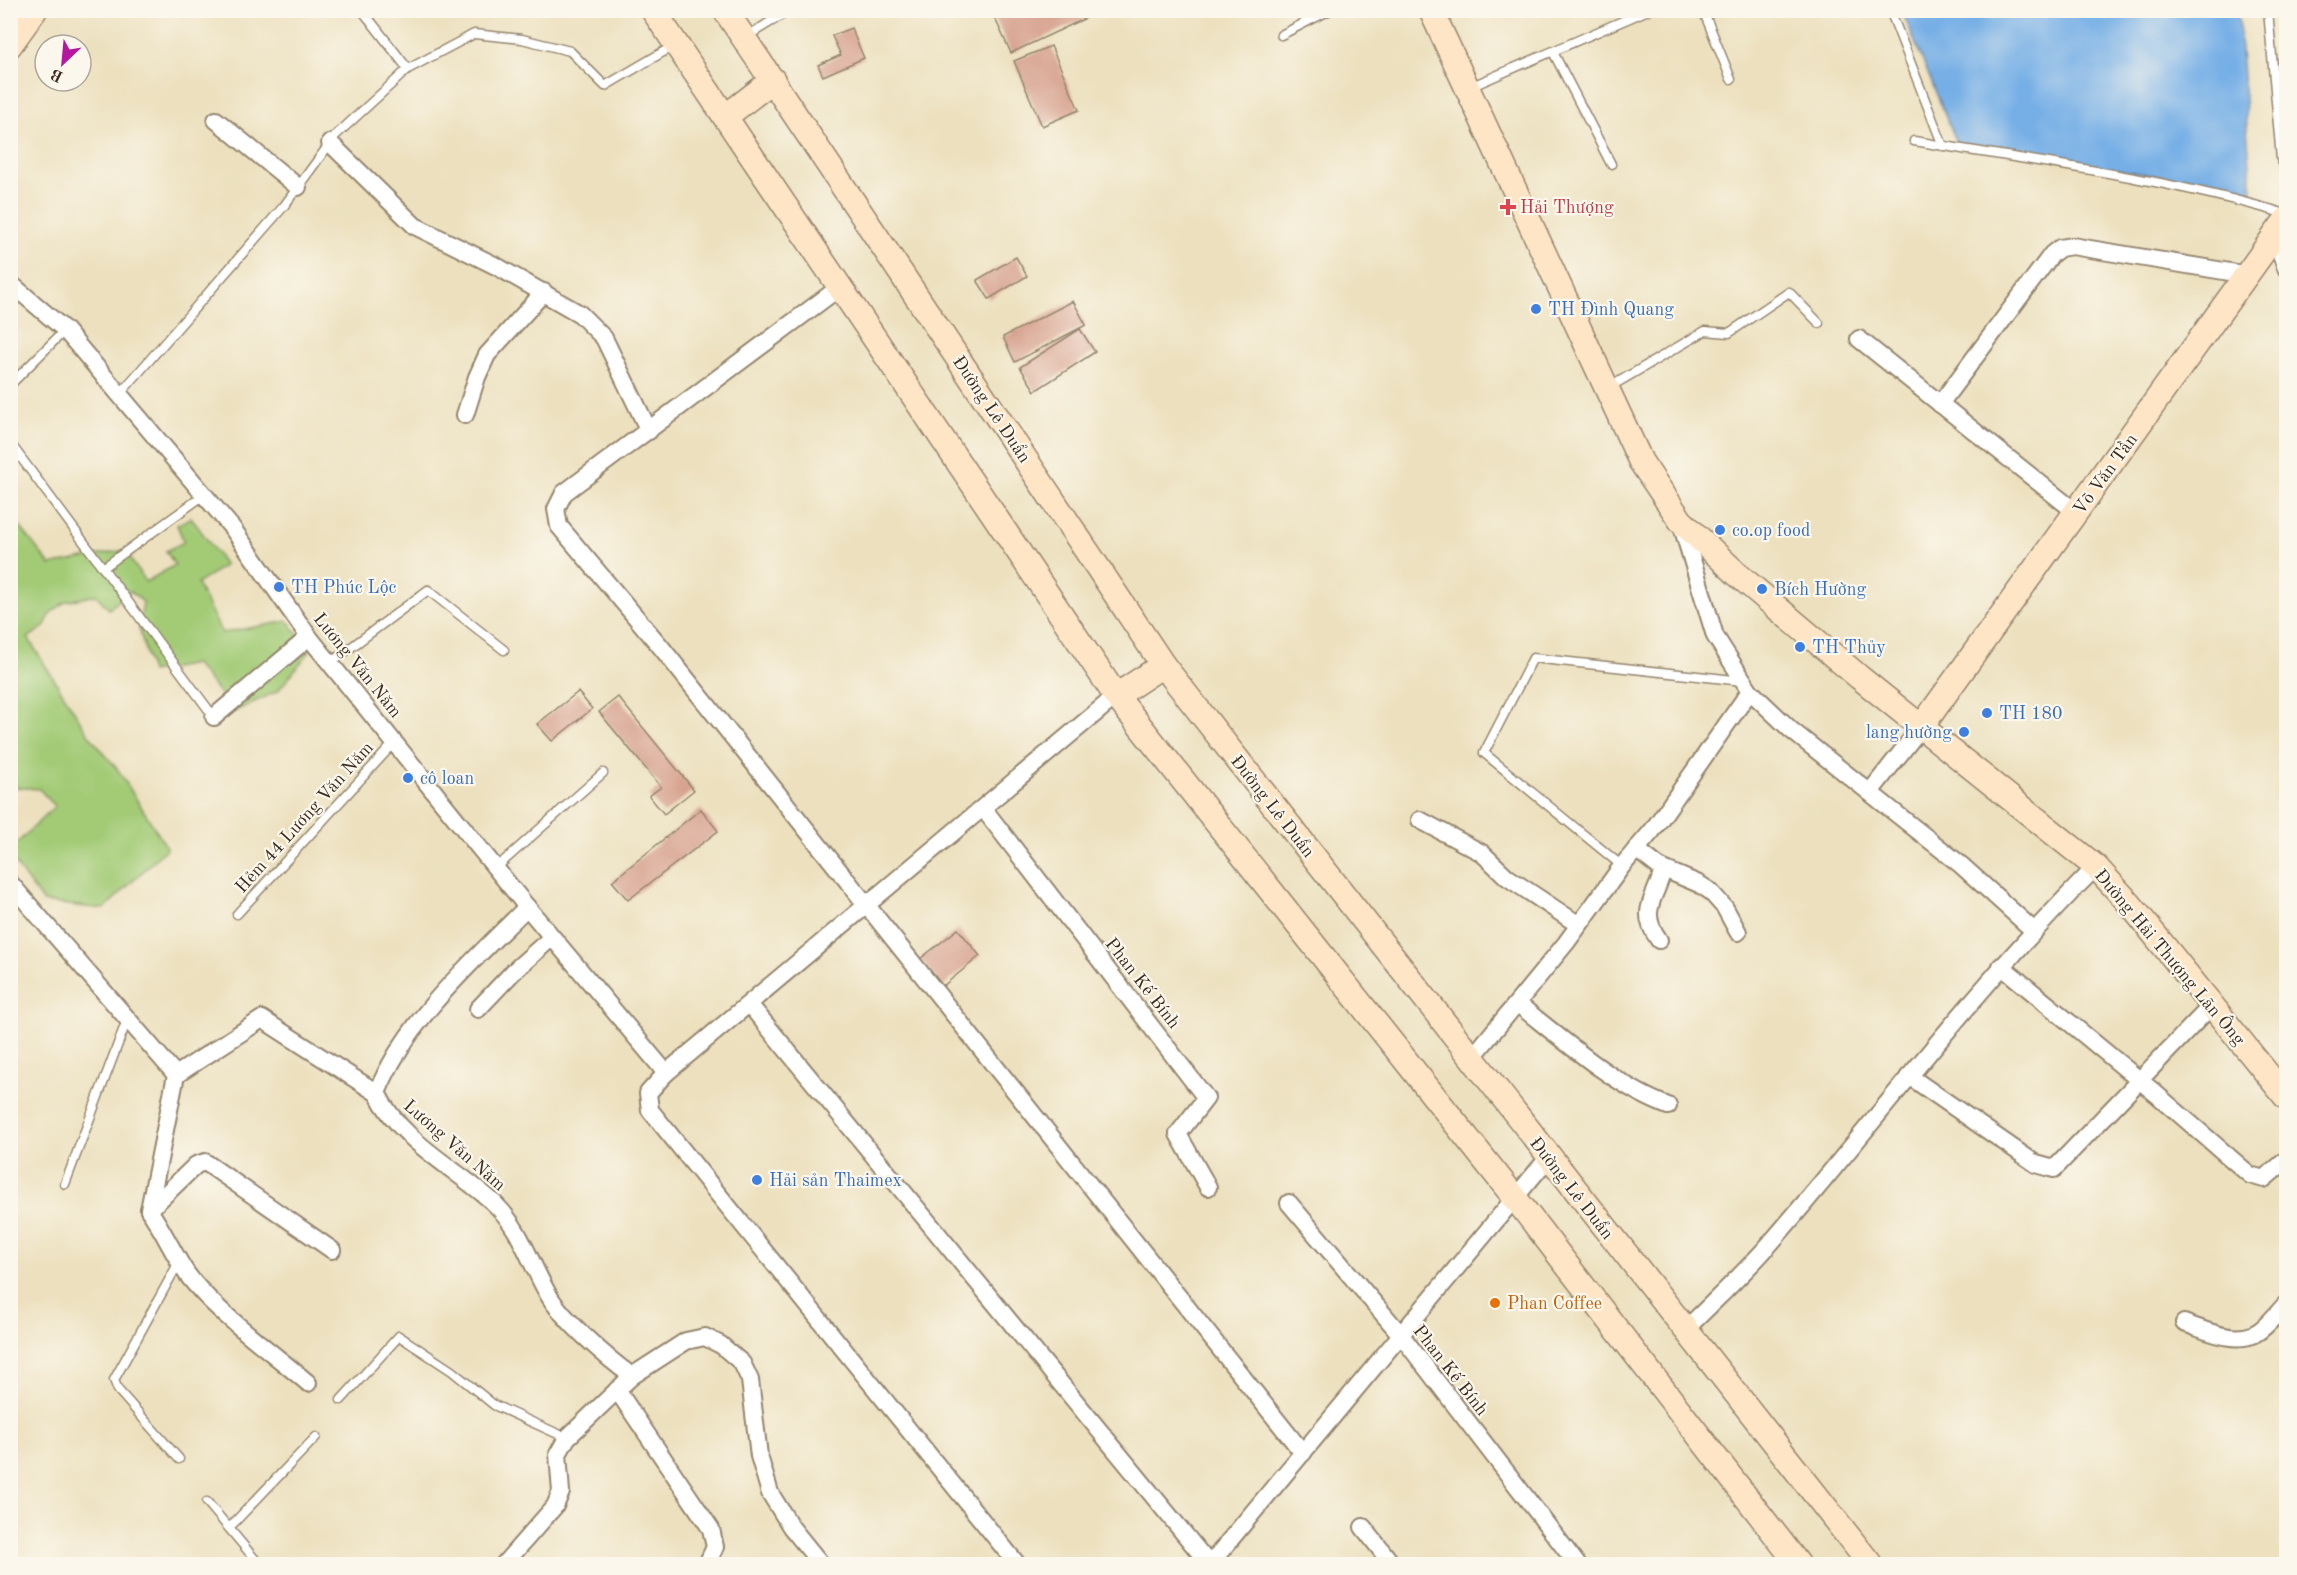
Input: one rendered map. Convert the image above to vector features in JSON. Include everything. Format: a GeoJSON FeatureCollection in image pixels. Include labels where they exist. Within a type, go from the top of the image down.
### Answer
{"type":"FeatureCollection","features":[{"type":"Feature","properties":{"kind":"main road"},"geometry":{"type":"LineString","coordinates":[[653,10],[1116,696],[1515,1198],[1798,1564]]}},
{"type":"Feature","properties":{"kind":"main road","name":"Đường Lê Duẩn"},"geometry":{"type":"LineString","coordinates":[[725,10],[1163,665],[1548,1158],[1870,1564]]}},
{"type":"Feature","properties":{"kind":"main road","name":"Đường Hải Thượng Lãn Ông"},"geometry":{"type":"LineString","coordinates":[[1431,10],[1641,462],[1681,521],[1786,617],[2096,867],[2129,903],[2286,1097]]}},
{"type":"Feature","properties":{"kind":"main road"},"geometry":{"type":"LineString","coordinates":[[10,45],[34,11]]}},
{"type":"Feature","properties":{"kind":"main road"},"geometry":{"type":"LineString","coordinates":[[725,117],[773,80]]}},
{"type":"Feature","properties":{"kind":"main road","name":"Võ Văn Tần"},"geometry":{"type":"LineString","coordinates":[[1922,726],[2281,229]]}},
{"type":"Feature","properties":{"kind":"main road"},"geometry":{"type":"LineString","coordinates":[[1116,696],[1163,665]]}},
{"type":"Feature","properties":{"kind":"street"},"geometry":{"type":"LineString","coordinates":[[216,120],[298,187]]}},
{"type":"Feature","properties":{"kind":"street"},"geometry":{"type":"LineString","coordinates":[[330,143],[415,226],[544,292],[580,314],[604,338],[649,430]]}},
{"type":"Feature","properties":{"kind":"street"},"geometry":{"type":"LineString","coordinates":[[2281,229],[2286,268]]}},
{"type":"Feature","properties":{"kind":"street"},"geometry":{"type":"LineString","coordinates":[[1940,404],[2052,254],[2060,248],[2089,248],[2248,275]]}},
{"type":"Feature","properties":{"kind":"street","name":"Lương Văn Năm"},"geometry":{"type":"LineString","coordinates":[[10,283],[65,330],[233,529],[309,637],[497,867],[551,938],[666,1073]]}},
{"type":"Feature","properties":{"kind":"street"},"geometry":{"type":"LineString","coordinates":[[840,287],[564,493],[556,509],[559,526],[661,647],[1303,1453]]}},
{"type":"Feature","properties":{"kind":"street"},"geometry":{"type":"LineString","coordinates":[[465,415],[477,377],[487,356],[544,292]]}},
{"type":"Feature","properties":{"kind":"street"},"geometry":{"type":"LineString","coordinates":[[1859,339],[2077,513]]}},
{"type":"Feature","properties":{"kind":"street"},"geometry":{"type":"LineString","coordinates":[[1681,521],[1715,636],[1747,686],[1791,730],[1960,865],[2033,930]]}},
{"type":"Feature","properties":{"kind":"street"},"geometry":{"type":"LineString","coordinates":[[214,717],[309,637]]}},
{"type":"Feature","properties":{"kind":"street"},"geometry":{"type":"LineString","coordinates":[[1471,1059],[1580,925],[1636,849],[1747,686]]}},
{"type":"Feature","properties":{"kind":"street"},"geometry":{"type":"LineString","coordinates":[[1017,1564],[650,1110],[648,1093],[666,1073],[1116,696]]}},
{"type":"Feature","properties":{"kind":"street"},"geometry":{"type":"LineString","coordinates":[[1870,792],[1922,726]]}},
{"type":"Feature","properties":{"kind":"street","name":"Phan Kế Bính"},"geometry":{"type":"LineString","coordinates":[[983,808],[1206,1098],[1178,1134],[1208,1187]]}},
{"type":"Feature","properties":{"kind":"street"},"geometry":{"type":"LineString","coordinates":[[1420,820],[1482,853],[1507,878],[1580,925]]}},
{"type":"Feature","properties":{"kind":"street"},"geometry":{"type":"LineString","coordinates":[[1636,849],[1663,869],[1710,891],[1725,908],[1738,932]]}},
{"type":"Feature","properties":{"kind":"street"},"geometry":{"type":"LineString","coordinates":[[1685,1330],[1772,1241],[2001,966],[2033,930],[2096,867]]}},
{"type":"Feature","properties":{"kind":"street"},"geometry":{"type":"LineString","coordinates":[[1659,940],[1647,918],[1650,903],[1663,869]]}},
{"type":"Feature","properties":{"kind":"street"},"geometry":{"type":"LineString","coordinates":[[10,883],[176,1076]]}},
{"type":"Feature","properties":{"kind":"street"},"geometry":{"type":"LineString","coordinates":[[308,1383],[210,1299],[180,1262],[149,1210],[176,1076],[262,1019],[377,1093],[388,1067],[447,988],[527,906]]}},
{"type":"Feature","properties":{"kind":"street"},"geometry":{"type":"LineString","coordinates":[[477,1009],[514,971],[551,938]]}},
{"type":"Feature","properties":{"kind":"street"},"geometry":{"type":"LineString","coordinates":[[2001,966],[2140,1080],[2250,1175],[2264,1179],[2286,1160]]}},
{"type":"Feature","properties":{"kind":"street"},"geometry":{"type":"LineString","coordinates":[[748,1004],[1210,1564],[1548,1158]]}},
{"type":"Feature","properties":{"kind":"street"},"geometry":{"type":"LineString","coordinates":[[1518,1004],[1576,1051],[1652,1100],[1668,1106]]}},
{"type":"Feature","properties":{"kind":"street"},"geometry":{"type":"LineString","coordinates":[[1909,1076],[2036,1164],[2054,1169],[2212,1005]]}},
{"type":"Feature","properties":{"kind":"street","name":"Lương Văn Năm"},"geometry":{"type":"LineString","coordinates":[[377,1093],[386,1111],[419,1144],[495,1204],[513,1223],[549,1296],[615,1364],[632,1376]]}},
{"type":"Feature","properties":{"kind":"street"},"geometry":{"type":"LineString","coordinates":[[149,1210],[195,1165],[205,1162],[332,1250]]}},
{"type":"Feature","properties":{"kind":"street","name":"Phan Kế Bính"},"geometry":{"type":"LineString","coordinates":[[1289,1203],[1401,1335],[1577,1564]]}},
{"type":"Feature","properties":{"kind":"street"},"geometry":{"type":"LineString","coordinates":[[2184,1323],[2236,1338],[2246,1337],[2258,1332],[2286,1304]]}},
{"type":"Feature","properties":{"kind":"street"},"geometry":{"type":"LineString","coordinates":[[504,1564],[555,1506],[561,1492],[558,1454],[567,1438],[632,1376],[686,1341],[705,1337],[721,1344],[741,1363],[750,1380],[759,1456],[770,1493],[790,1527],[821,1564]]}},
{"type":"Feature","properties":{"kind":"street"},"geometry":{"type":"LineString","coordinates":[[617,1390],[711,1529],[715,1547],[707,1564]]}},
{"type":"Feature","properties":{"kind":"street"},"geometry":{"type":"LineString","coordinates":[[1363,1527],[1392,1564]]}},
{"type":"Feature","properties":{"kind":"lane"},"geometry":{"type":"LineString","coordinates":[[362,10],[408,69]]}},
{"type":"Feature","properties":{"kind":"lane"},"geometry":{"type":"LineString","coordinates":[[744,38],[790,10]]}},
{"type":"Feature","properties":{"kind":"lane"},"geometry":{"type":"LineString","coordinates":[[1281,35],[1330,10]]}},
{"type":"Feature","properties":{"kind":"lane"},"geometry":{"type":"LineString","coordinates":[[1467,88],[1648,10]]}},
{"type":"Feature","properties":{"kind":"lane"},"geometry":{"type":"LineString","coordinates":[[1703,10],[1731,79]]}},
{"type":"Feature","properties":{"kind":"lane"},"geometry":{"type":"LineString","coordinates":[[1890,10],[1943,146]]}},
{"type":"Feature","properties":{"kind":"lane"},"geometry":{"type":"LineString","coordinates":[[2268,10],[2281,159],[2286,170]]}},
{"type":"Feature","properties":{"kind":"lane"},"geometry":{"type":"LineString","coordinates":[[118,395],[284,206],[330,143],[366,105],[408,69],[474,34],[522,39],[570,51],[605,86],[676,44]]}},
{"type":"Feature","properties":{"kind":"lane"},"geometry":{"type":"LineString","coordinates":[[1553,51],[1611,164]]}},
{"type":"Feature","properties":{"kind":"lane"},"geometry":{"type":"LineString","coordinates":[[1914,141],[2168,184],[2237,199],[2286,214]]}},
{"type":"Feature","properties":{"kind":"lane"},"geometry":{"type":"LineString","coordinates":[[1607,388],[1705,331],[1729,333],[1789,292],[1819,323]]}},
{"type":"Feature","properties":{"kind":"lane"},"geometry":{"type":"LineString","coordinates":[[10,385],[65,330]]}},
{"type":"Feature","properties":{"kind":"lane"},"geometry":{"type":"LineString","coordinates":[[10,443],[214,717]]}},
{"type":"Feature","properties":{"kind":"lane"},"geometry":{"type":"LineString","coordinates":[[103,568],[204,495]]}},
{"type":"Feature","properties":{"kind":"lane"},"geometry":{"type":"LineString","coordinates":[[330,663],[428,590],[504,650]]}},
{"type":"Feature","properties":{"kind":"lane"},"geometry":{"type":"LineString","coordinates":[[1622,866],[1484,753],[1533,657],[1747,686]]}},
{"type":"Feature","properties":{"kind":"lane","name":"Hẻm 44 Lương Văn Năm"},"geometry":{"type":"LineString","coordinates":[[237,914],[395,742]]}},
{"type":"Feature","properties":{"kind":"lane"},"geometry":{"type":"LineString","coordinates":[[497,867],[603,773]]}},
{"type":"Feature","properties":{"kind":"lane"},"geometry":{"type":"LineString","coordinates":[[65,1184],[128,1020]]}},
{"type":"Feature","properties":{"kind":"lane"},"geometry":{"type":"LineString","coordinates":[[179,1460],[118,1390],[114,1380],[180,1262]]}},
{"type":"Feature","properties":{"kind":"lane"},"geometry":{"type":"LineString","coordinates":[[340,1400],[399,1336],[452,1371],[494,1405],[567,1438]]}},
{"type":"Feature","properties":{"kind":"lane"},"geometry":{"type":"LineString","coordinates":[[229,1528],[316,1437]]}},
{"type":"Feature","properties":{"kind":"lane"},"geometry":{"type":"LineString","coordinates":[[207,1502],[259,1564]]}},
{"type":"Feature","properties":{"kind":"green space"},"geometry":{"type":"Polygon","coordinates":[[[11,515],[50,565],[124,550],[146,582],[175,565],[166,551],[184,542],[177,525],[191,517],[225,565],[197,584],[222,633],[288,621],[310,651],[278,691],[235,711],[195,664],[151,672],[139,628],[143,602],[130,591],[109,609],[96,595],[65,602],[51,613],[44,627],[28,638],[89,735],[118,770],[167,848],[104,909],[43,902],[11,858],[11,849],[55,806],[39,789],[11,787],[11,515]]]}},
{"type":"Feature","properties":{"kind":"water"},"geometry":{"type":"Polygon","coordinates":[[[1902,11],[2238,11],[2252,192],[1957,143],[1902,11]]]}},
{"type":"Feature","properties":{"kind":"building"},"geometry":{"type":"Polygon","coordinates":[[[991,10],[1103,10],[1011,53],[991,10]]]}},
{"type":"Feature","properties":{"kind":"building"},"geometry":{"type":"Polygon","coordinates":[[[851,28],[864,58],[823,76],[818,65],[841,55],[832,36],[851,28]]]}},
{"type":"Feature","properties":{"kind":"building"},"geometry":{"type":"Polygon","coordinates":[[[1051,46],[1079,110],[1042,126],[1014,61],[1051,46]]]}},
{"type":"Feature","properties":{"kind":"building"},"geometry":{"type":"Polygon","coordinates":[[[1016,257],[1027,276],[989,299],[977,280],[1016,257]]]}},
{"type":"Feature","properties":{"kind":"building"},"geometry":{"type":"Polygon","coordinates":[[[1073,301],[1086,325],[1015,362],[1003,337],[1073,301]]]}},
{"type":"Feature","properties":{"kind":"building"},"geometry":{"type":"Polygon","coordinates":[[[1080,329],[1095,352],[1035,391],[1020,367],[1080,329]]]}},
{"type":"Feature","properties":{"kind":"building"},"geometry":{"type":"Polygon","coordinates":[[[578,692],[592,709],[552,741],[537,724],[578,692]]]}},
{"type":"Feature","properties":{"kind":"building"},"geometry":{"type":"Polygon","coordinates":[[[618,697],[694,790],[664,814],[649,796],[661,787],[599,712],[618,697]]]}},
{"type":"Feature","properties":{"kind":"building"},"geometry":{"type":"Polygon","coordinates":[[[701,809],[718,831],[628,900],[612,881],[701,809]]]}},
{"type":"Feature","properties":{"kind":"building"},"geometry":{"type":"Polygon","coordinates":[[[958,929],[980,956],[943,986],[920,959],[958,929]]]}},
{"type":"Feature","properties":{"kind":"place","name":"Hải Thượng"},"geometry":{"type":"Point","coordinates":[1508,207]}},
{"type":"Feature","properties":{"kind":"place","name":"TH Đình Quang"},"geometry":{"type":"Point","coordinates":[1536,309]}},
{"type":"Feature","properties":{"kind":"place","name":"co.op food"},"geometry":{"type":"Point","coordinates":[1720,530]}},
{"type":"Feature","properties":{"kind":"place","name":"TH Phúc Lộc"},"geometry":{"type":"Point","coordinates":[279,587]}},
{"type":"Feature","properties":{"kind":"place","name":"Bích Hường"},"geometry":{"type":"Point","coordinates":[1762,589]}},
{"type":"Feature","properties":{"kind":"place","name":"TH Thủy"},"geometry":{"type":"Point","coordinates":[1800,647]}},
{"type":"Feature","properties":{"kind":"place","name":"TH 180"},"geometry":{"type":"Point","coordinates":[1987,713]}},
{"type":"Feature","properties":{"kind":"place","name":"lang hường"},"geometry":{"type":"Point","coordinates":[1964,732]}},
{"type":"Feature","properties":{"kind":"place","name":"cô loan"},"geometry":{"type":"Point","coordinates":[408,778]}},
{"type":"Feature","properties":{"kind":"place","name":"Hải sản Thaimex"},"geometry":{"type":"Point","coordinates":[757,1180]}},
{"type":"Feature","properties":{"kind":"place","name":"Phan Coffee"},"geometry":{"type":"Point","coordinates":[1495,1303]}}]}
